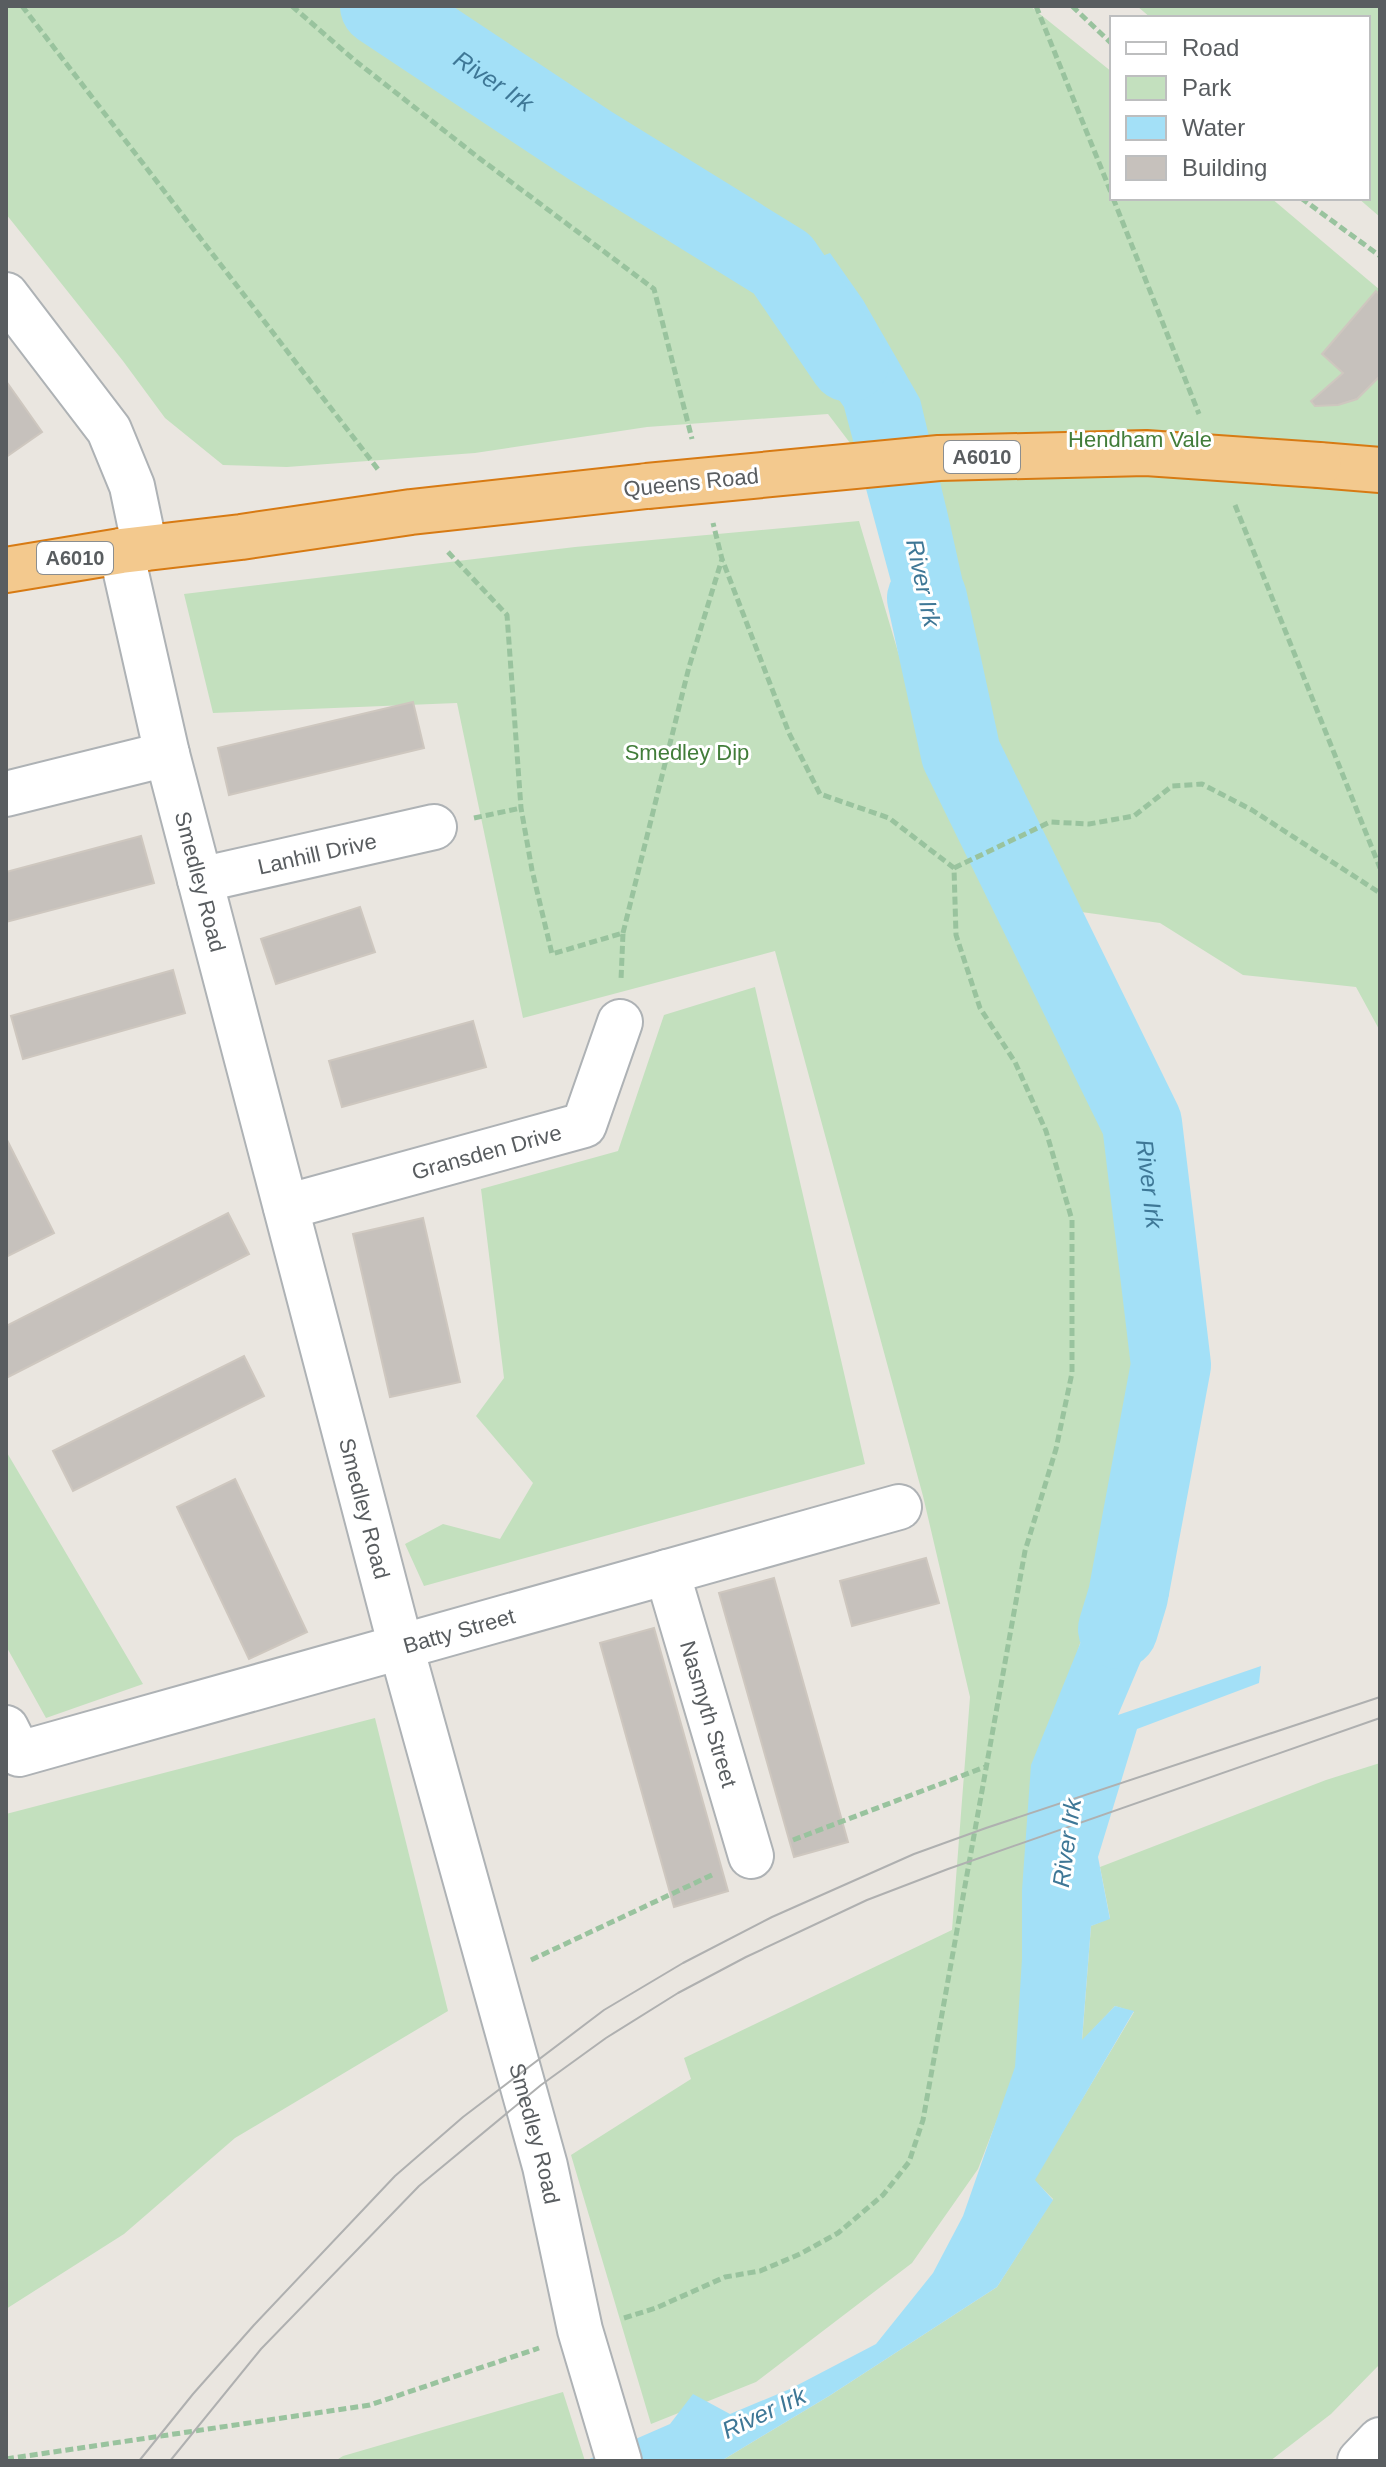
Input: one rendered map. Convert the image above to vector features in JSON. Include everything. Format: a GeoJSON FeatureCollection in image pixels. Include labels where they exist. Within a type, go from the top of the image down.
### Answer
{"type":"FeatureCollection","features":[{"type":"Feature","properties":{"kind":"highway","name":"Queens Road"},"geometry":{"type":"LineString","coordinates":[[6,570],[133,549],[411,512],[939,458],[1146,453],[1380,470]]}},
{"type":"Feature","properties":{"kind":"street","name":"Smedley Road"},"geometry":{"type":"LineString","coordinates":[[6,295],[109,430],[132,486],[133,549],[167,754],[401,1647],[545,2166],[580,2330],[619,2461]]}},
{"type":"Feature","properties":{"kind":"street"},"geometry":{"type":"LineString","coordinates":[[6,794],[167,754]]}},
{"type":"Feature","properties":{"kind":"street","name":"Lanhill Drive"},"geometry":{"type":"LineString","coordinates":[[200,880],[434,827]]}},
{"type":"Feature","properties":{"kind":"street","name":"Gransden Drive"},"geometry":{"type":"LineString","coordinates":[[286,1207],[584,1125],[620,1022]]}},
{"type":"Feature","properties":{"kind":"street","name":"Batty Street"},"geometry":{"type":"LineString","coordinates":[[12,1741],[401,1647],[899,1507]]}},
{"type":"Feature","properties":{"kind":"street","name":"Nasmyth Street"},"geometry":{"type":"LineString","coordinates":[[667,1572],[751,1856]]}},
{"type":"Feature","properties":{"kind":"street"},"geometry":{"type":"LineString","coordinates":[[1360,2461],[1380,2440]]}},
{"type":"Feature","properties":{"kind":"path"},"geometry":{"type":"LineString","coordinates":[[22,6],[411,512],[507,615],[521,808],[552,954],[623,933]]}},
{"type":"Feature","properties":{"kind":"path"},"geometry":{"type":"LineString","coordinates":[[292,6],[353,59],[479,158],[654,289],[692,439]]}},
{"type":"Feature","properties":{"kind":"path"},"geometry":{"type":"LineString","coordinates":[[1036,6],[1110,192]]}},
{"type":"Feature","properties":{"kind":"path"},"geometry":{"type":"LineString","coordinates":[[1072,6],[1110,42]]}},
{"type":"Feature","properties":{"kind":"path"},"geometry":{"type":"LineString","coordinates":[[1113,200],[1202,420]]}},
{"type":"Feature","properties":{"kind":"path"},"geometry":{"type":"LineString","coordinates":[[1304,200],[1380,256]]}},
{"type":"Feature","properties":{"kind":"path"},"geometry":{"type":"LineString","coordinates":[[1230,492],[1380,868]]}},
{"type":"Feature","properties":{"kind":"path"},"geometry":{"type":"LineString","coordinates":[[620,1022],[623,933],[689,667],[722,559],[711,514]]}},
{"type":"Feature","properties":{"kind":"path"},"geometry":{"type":"LineString","coordinates":[[954,868],[1050,822],[1089,824],[1134,816],[1172,786],[1202,784],[1252,810],[1380,893]]}},
{"type":"Feature","properties":{"kind":"path"},"geometry":{"type":"LineString","coordinates":[[493,1979],[751,1856],[986,1766]]}},
{"type":"Feature","properties":{"kind":"path"},"geometry":{"type":"LineString","coordinates":[[6,2459],[370,2405],[552,2344],[580,2330]]}},
{"type":"Feature","properties":{"kind":"green space","name":"Hendham Vale"},"geometry":{"type":"Polygon","coordinates":[[[6,6],[1030,6],[1110,70],[1110,200],[1273,200],[1380,290],[1380,1031],[1356,987],[1243,975],[1160,923],[1060,909],[1013,826],[971,678],[920,535],[828,414],[647,427],[475,453],[287,467],[223,465],[165,418],[6,214],[6,6]]]}},
{"type":"Feature","properties":{"kind":"green space"},"geometry":{"type":"Polygon","coordinates":[[[1137,6],[1380,6],[1380,217],[1360,200],[1370,200],[1370,16],[1149,16],[1137,6]]]}},
{"type":"Feature","properties":{"kind":"green space","name":"Smedley Dip"},"geometry":{"type":"Polygon","coordinates":[[[859,521],[921,729],[1117,1133],[1148,1416],[1052,1737],[1021,2058],[978,2169],[912,2263],[756,2382],[651,2424],[571,2155],[691,2079],[684,2058],[952,1930],[970,1697],[923,1496],[775,951],[523,1018],[457,703],[213,713],[184,594],[575,547],[859,521]]]}},
{"type":"Feature","properties":{"kind":"green space"},"geometry":{"type":"Polygon","coordinates":[[[755,987],[865,1464],[424,1586],[405,1544],[443,1524],[500,1539],[533,1483],[476,1416],[504,1378],[481,1189],[618,1151],[664,1015],[755,987]]]}},
{"type":"Feature","properties":{"kind":"green space"},"geometry":{"type":"Polygon","coordinates":[[[6,1451],[143,1684],[46,1718],[6,1646],[6,1451]]]}},
{"type":"Feature","properties":{"kind":"green space"},"geometry":{"type":"Polygon","coordinates":[[[375,1718],[448,2011],[235,2138],[124,2234],[6,2309],[6,1814],[375,1718]]]}},
{"type":"Feature","properties":{"kind":"green space"},"geometry":{"type":"Polygon","coordinates":[[[1380,1763],[1380,2364],[1331,2414],[1270,2461],[721,2461],[829,2396],[997,2287],[1053,2199],[1034,2180],[1134,2012],[1115,2006],[1082,2041],[1091,1926],[1110,1918],[1100,1867],[1326,1780],[1380,1763]]]}},
{"type":"Feature","properties":{"kind":"green space"},"geometry":{"type":"Polygon","coordinates":[[[563,2392],[585,2461],[335,2461],[343,2456],[563,2392]]]}},
{"type":"Feature","properties":{"kind":"water"},"geometry":{"type":"Polygon","coordinates":[[[830,253],[863,300],[920,399],[989,699],[925,708],[844,407],[785,322],[749,284],[830,253]]]}},
{"type":"Feature","properties":{"kind":"water"},"geometry":{"type":"Polygon","coordinates":[[[1114,1521],[1176,1522],[1167,1569],[1169,1595],[1118,1715],[1261,1666],[1259,1683],[1137,1729],[1098,1857],[1110,1919],[1091,1926],[1082,2040],[1115,2006],[1134,2011],[1035,2180],[1053,2200],[997,2287],[829,2396],[721,2461],[585,2461],[670,2424],[693,2394],[730,2414],[790,2389],[876,2344],[933,2273],[963,2216],[1015,2067],[1031,1765],[1088,1624],[1114,1521]]]}},
{"type":"Feature","properties":{"kind":"building"},"geometry":{"type":"Polygon","coordinates":[[[1376,291],[1380,295],[1380,376],[1357,399],[1338,405],[1315,406],[1311,401],[1343,373],[1322,354],[1376,291]]]}},
{"type":"Feature","properties":{"kind":"building"},"geometry":{"type":"Polygon","coordinates":[[[6,381],[42,432],[6,457],[6,381]]]}},
{"type":"Feature","properties":{"kind":"building"},"geometry":{"type":"Polygon","coordinates":[[[413,702],[424,748],[229,795],[218,748],[413,702]]]}},
{"type":"Feature","properties":{"kind":"building"},"geometry":{"type":"Polygon","coordinates":[[[141,836],[154,883],[6,922],[6,872],[141,836]]]}},
{"type":"Feature","properties":{"kind":"building"},"geometry":{"type":"Polygon","coordinates":[[[360,907],[375,952],[276,984],[261,939],[360,907]]]}},
{"type":"Feature","properties":{"kind":"building"},"geometry":{"type":"Polygon","coordinates":[[[173,970],[185,1013],[23,1059],[11,1016],[173,970]]]}},
{"type":"Feature","properties":{"kind":"building"},"geometry":{"type":"Polygon","coordinates":[[[473,1021],[486,1067],[342,1107],[329,1061],[473,1021]]]}},
{"type":"Feature","properties":{"kind":"building"},"geometry":{"type":"Polygon","coordinates":[[[6,1138],[54,1233],[6,1257],[6,1138]]]}},
{"type":"Feature","properties":{"kind":"building"},"geometry":{"type":"Polygon","coordinates":[[[228,1213],[249,1254],[6,1378],[6,1326],[228,1213]]]}},
{"type":"Feature","properties":{"kind":"building"},"geometry":{"type":"Polygon","coordinates":[[[423,1218],[460,1382],[390,1397],[353,1234],[423,1218]]]}},
{"type":"Feature","properties":{"kind":"building"},"geometry":{"type":"Polygon","coordinates":[[[244,1356],[264,1396],[73,1491],[53,1451],[244,1356]]]}},
{"type":"Feature","properties":{"kind":"building"},"geometry":{"type":"Polygon","coordinates":[[[235,1479],[307,1632],[249,1659],[177,1507],[235,1479]]]}},
{"type":"Feature","properties":{"kind":"building"},"geometry":{"type":"Polygon","coordinates":[[[926,1558],[939,1603],[852,1626],[840,1581],[926,1558]]]}},
{"type":"Feature","properties":{"kind":"building"},"geometry":{"type":"Polygon","coordinates":[[[774,1578],[848,1842],[794,1857],[719,1593],[774,1578]]]}},
{"type":"Feature","properties":{"kind":"building"},"geometry":{"type":"Polygon","coordinates":[[[654,1628],[728,1891],[674,1907],[600,1643],[654,1628]]]}},
{"type":"Feature","properties":{"kind":"waterway","name":"River Irk"},"geometry":{"type":"LineString","coordinates":[[380,6],[591,146],[782,264],[849,362]]}},
{"type":"Feature","properties":{"kind":"waterway","name":"River Irk"},"geometry":{"type":"LineString","coordinates":[[927,598],[961,754],[1142,1123],[1171,1365],[1128,1596],[1118,1629]]}},
{"type":"Feature","properties":{"kind":"tram line"},"geometry":{"type":"LineString","coordinates":[[139,2461],[254,2325],[395,2176],[463,2117],[604,2010],[683,1963],[772,1917],[914,1854],[1380,1697]]}},
{"type":"Feature","properties":{"kind":"tram line"},"geometry":{"type":"LineString","coordinates":[[170,2461],[261,2349],[419,2186],[541,2085],[606,2038],[678,1993],[867,1900],[1380,1718]]}}]}
